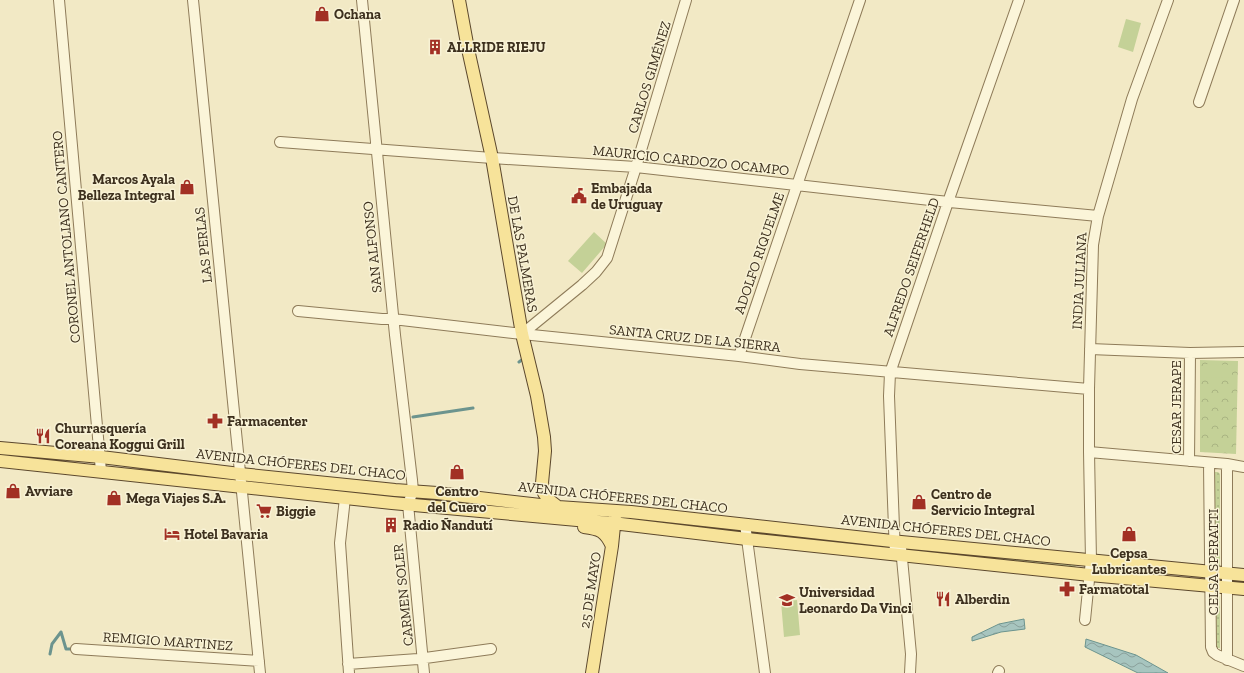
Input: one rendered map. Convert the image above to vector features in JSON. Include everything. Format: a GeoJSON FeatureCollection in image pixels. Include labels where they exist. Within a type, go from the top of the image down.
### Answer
{"type":"FeatureCollection","features":[{"type":"Feature","properties":{"kind":"main road","name":"DE LAS PALMERAS"},"geometry":{"type":"LineString","coordinates":[[459,0],[468,49],[492,158],[522,334],[537,396],[545,451],[542,483],[544,493],[549,500],[558,507]]}},
{"type":"Feature","properties":{"kind":"main road","name":"AVENIDA CHÓFERES DEL CHACO"},"geometry":{"type":"LineString","coordinates":[[0,448],[100,457],[240,474],[558,507],[601,516],[616,526],[1244,589]]}},
{"type":"Feature","properties":{"kind":"main road","name":"AVENIDA CHÓFERES DEL CHACO"},"geometry":{"type":"LineString","coordinates":[[0,461],[345,498],[533,516],[601,516],[615,511],[897,541],[1228,572],[1244,575]]}},
{"type":"Feature","properties":{"kind":"main road","name":"25 DE MAYO"},"geometry":{"type":"LineString","coordinates":[[592,673],[616,526],[615,511]]}},
{"type":"Feature","properties":{"kind":"main road"},"geometry":{"type":"LineString","coordinates":[[533,516],[543,522],[596,528],[604,532],[612,546]]}},
{"type":"Feature","properties":{"kind":"main road"},"geometry":{"type":"LineString","coordinates":[[616,526],[628,520],[640,518],[703,525],[719,521]]}},
{"type":"Feature","properties":{"kind":"street","name":"CORONEL ANTOLIANO CANTERO"},"geometry":{"type":"LineString","coordinates":[[59,0],[101,471]]}},
{"type":"Feature","properties":{"kind":"street","name":"LAS PERLAS"},"geometry":{"type":"LineString","coordinates":[[193,0],[260,673]]}},
{"type":"Feature","properties":{"kind":"street","name":"SAN ALFONSO"},"geometry":{"type":"LineString","coordinates":[[362,0],[393,319],[413,491]]}},
{"type":"Feature","properties":{"kind":"street","name":"CARLOS GIMÉNEZ"},"geometry":{"type":"LineString","coordinates":[[522,334],[582,285],[596,272],[607,258],[686,0]]}},
{"type":"Feature","properties":{"kind":"street","name":"ADOLFO RIQUELME"},"geometry":{"type":"LineString","coordinates":[[739,356],[860,0]]}},
{"type":"Feature","properties":{"kind":"street","name":"ALFREDO SEIFERHELD"},"geometry":{"type":"LineString","coordinates":[[910,673],[911,654],[897,541],[889,396],[890,373],[1019,0]]}},
{"type":"Feature","properties":{"kind":"street","name":"INDIA JULIANA"},"geometry":{"type":"LineString","coordinates":[[1090,574],[1089,389],[1093,245],[1098,216],[1132,100],[1168,0]]}},
{"type":"Feature","properties":{"kind":"street"},"geometry":{"type":"LineString","coordinates":[[1199,102],[1234,0]]}},
{"type":"Feature","properties":{"kind":"street","name":"MAURICIO CARDOZO OCAMPO"},"geometry":{"type":"LineString","coordinates":[[280,142],[636,167],[948,202],[1098,216]]}},
{"type":"Feature","properties":{"kind":"street","name":"SANTA CRUZ DE LA SIERRA"},"geometry":{"type":"LineString","coordinates":[[298,311],[393,319],[890,373],[1089,389]]}},
{"type":"Feature","properties":{"kind":"street"},"geometry":{"type":"LineString","coordinates":[[1090,348],[1190,353],[1244,352]]}},
{"type":"Feature","properties":{"kind":"street","name":"CESAR JERAPE"},"geometry":{"type":"LineString","coordinates":[[1189,461],[1190,353]]}},
{"type":"Feature","properties":{"kind":"street"},"geometry":{"type":"LineString","coordinates":[[1089,452],[1227,464],[1244,467]]}},
{"type":"Feature","properties":{"kind":"street","name":"CELSA SPERATTI"},"geometry":{"type":"LineString","coordinates":[[1209,463],[1211,647],[1213,652],[1227,660],[1227,464]]}},
{"type":"Feature","properties":{"kind":"street","name":"CARMEN SOLER"},"geometry":{"type":"LineString","coordinates":[[413,491],[408,504],[424,673]]}},
{"type":"Feature","properties":{"kind":"street"},"geometry":{"type":"LineString","coordinates":[[345,498],[340,543],[349,668],[491,649]]}},
{"type":"Feature","properties":{"kind":"street"},"geometry":{"type":"LineString","coordinates":[[745,524],[765,673]]}},
{"type":"Feature","properties":{"kind":"street"},"geometry":{"type":"LineString","coordinates":[[1085,620],[1090,574]]}},
{"type":"Feature","properties":{"kind":"street","name":"REMIGIO MARTINEZ"},"geometry":{"type":"LineString","coordinates":[[76,649],[259,661]]}},
{"type":"Feature","properties":{"kind":"street"},"geometry":{"type":"LineString","coordinates":[[1227,660],[1244,666]]}},
{"type":"Feature","properties":{"kind":"green space"},"geometry":{"type":"Polygon","coordinates":[[[1126,19],[1141,23],[1133,52],[1118,47],[1126,19]]]}},
{"type":"Feature","properties":{"kind":"green space"},"geometry":{"type":"Polygon","coordinates":[[[594,232],[607,244],[582,273],[568,261],[594,232]]]}},
{"type":"Feature","properties":{"kind":"green space"},"geometry":{"type":"Polygon","coordinates":[[[1200,360],[1238,361],[1236,454],[1200,452],[1200,360]]]}},
{"type":"Feature","properties":{"kind":"green space"},"geometry":{"type":"Polygon","coordinates":[[[1206,364],[1232,365],[1232,378],[1206,377],[1206,364]]]}},
{"type":"Feature","properties":{"kind":"green space"},"geometry":{"type":"Polygon","coordinates":[[[1214,473],[1220,474],[1220,567],[1214,568],[1214,473]]]}},
{"type":"Feature","properties":{"kind":"green space"},"geometry":{"type":"Polygon","coordinates":[[[755,532],[882,546],[881,548],[754,534],[755,532]]]}},
{"type":"Feature","properties":{"kind":"green space"},"geometry":{"type":"Polygon","coordinates":[[[914,549],[1075,565],[1076,566],[914,551],[914,549]]]}},
{"type":"Feature","properties":{"kind":"green space"},"geometry":{"type":"Polygon","coordinates":[[[1218,594],[1220,597],[1220,648],[1215,648],[1214,595],[1218,594]]]}},
{"type":"Feature","properties":{"kind":"green space"},"geometry":{"type":"Polygon","coordinates":[[[797,600],[800,635],[784,637],[781,602],[797,600]]]}},
{"type":"Feature","properties":{"kind":"water"},"geometry":{"type":"Polygon","coordinates":[[[1024,619],[1025,629],[1001,632],[972,641],[972,637],[999,624],[1024,619]]]}},
{"type":"Feature","properties":{"kind":"water"},"geometry":{"type":"Polygon","coordinates":[[[1086,639],[1136,655],[1168,673],[1138,673],[1085,647],[1086,639]]]}},
{"type":"Feature","properties":{"kind":"waterway"},"geometry":{"type":"LineString","coordinates":[[519,362],[523,359]]}},
{"type":"Feature","properties":{"kind":"waterway"},"geometry":{"type":"LineString","coordinates":[[413,417],[473,408]]}},
{"type":"Feature","properties":{"kind":"waterway"},"geometry":{"type":"LineString","coordinates":[[61,632],[66,649],[74,649]]}},
{"type":"Feature","properties":{"kind":"waterway"},"geometry":{"type":"LineString","coordinates":[[50,654],[52,644],[61,632]]}},
{"type":"Feature","properties":{"kind":"place","name":"Ochana"},"geometry":{"type":"Point","coordinates":[322,14]}},
{"type":"Feature","properties":{"kind":"place","name":"ALLRIDE RIEJU"},"geometry":{"type":"Point","coordinates":[435,47]}},
{"type":"Feature","properties":{"kind":"place","name":"Marcos Ayala Belleza Integral"},"geometry":{"type":"Point","coordinates":[187,187]}},
{"type":"Feature","properties":{"kind":"place","name":"Embajada de Uruguay"},"geometry":{"type":"Point","coordinates":[579,196]}},
{"type":"Feature","properties":{"kind":"place","name":"Farmacenter"},"geometry":{"type":"Point","coordinates":[215,421]}},
{"type":"Feature","properties":{"kind":"place","name":"Churrasquería Coreana Koggui Grill"},"geometry":{"type":"Point","coordinates":[43,436]}},
{"type":"Feature","properties":{"kind":"place","name":"Centro del Cuero"},"geometry":{"type":"Point","coordinates":[457,472]}},
{"type":"Feature","properties":{"kind":"place","name":"Avviare"},"geometry":{"type":"Point","coordinates":[13,491]}},
{"type":"Feature","properties":{"kind":"place","name":"Mega Viajes S.A."},"geometry":{"type":"Point","coordinates":[114,498]}},
{"type":"Feature","properties":{"kind":"place","name":"Centro de Servicio Integral"},"geometry":{"type":"Point","coordinates":[919,502]}},
{"type":"Feature","properties":{"kind":"place","name":"Biggie"},"geometry":{"type":"Point","coordinates":[264,511]}},
{"type":"Feature","properties":{"kind":"place","name":"Radio Ñandutí"},"geometry":{"type":"Point","coordinates":[391,525]}},
{"type":"Feature","properties":{"kind":"place","name":"Hotel Bavaria"},"geometry":{"type":"Point","coordinates":[172,534]}},
{"type":"Feature","properties":{"kind":"place","name":"Cepsa Lubricantes"},"geometry":{"type":"Point","coordinates":[1129,534]}},
{"type":"Feature","properties":{"kind":"place","name":"Farmatotal"},"geometry":{"type":"Point","coordinates":[1067,589]}},
{"type":"Feature","properties":{"kind":"place","name":"Alberdin"},"geometry":{"type":"Point","coordinates":[943,599]}},
{"type":"Feature","properties":{"kind":"place","name":"Universidad Leonardo Da Vinci"},"geometry":{"type":"Point","coordinates":[787,600]}}]}
